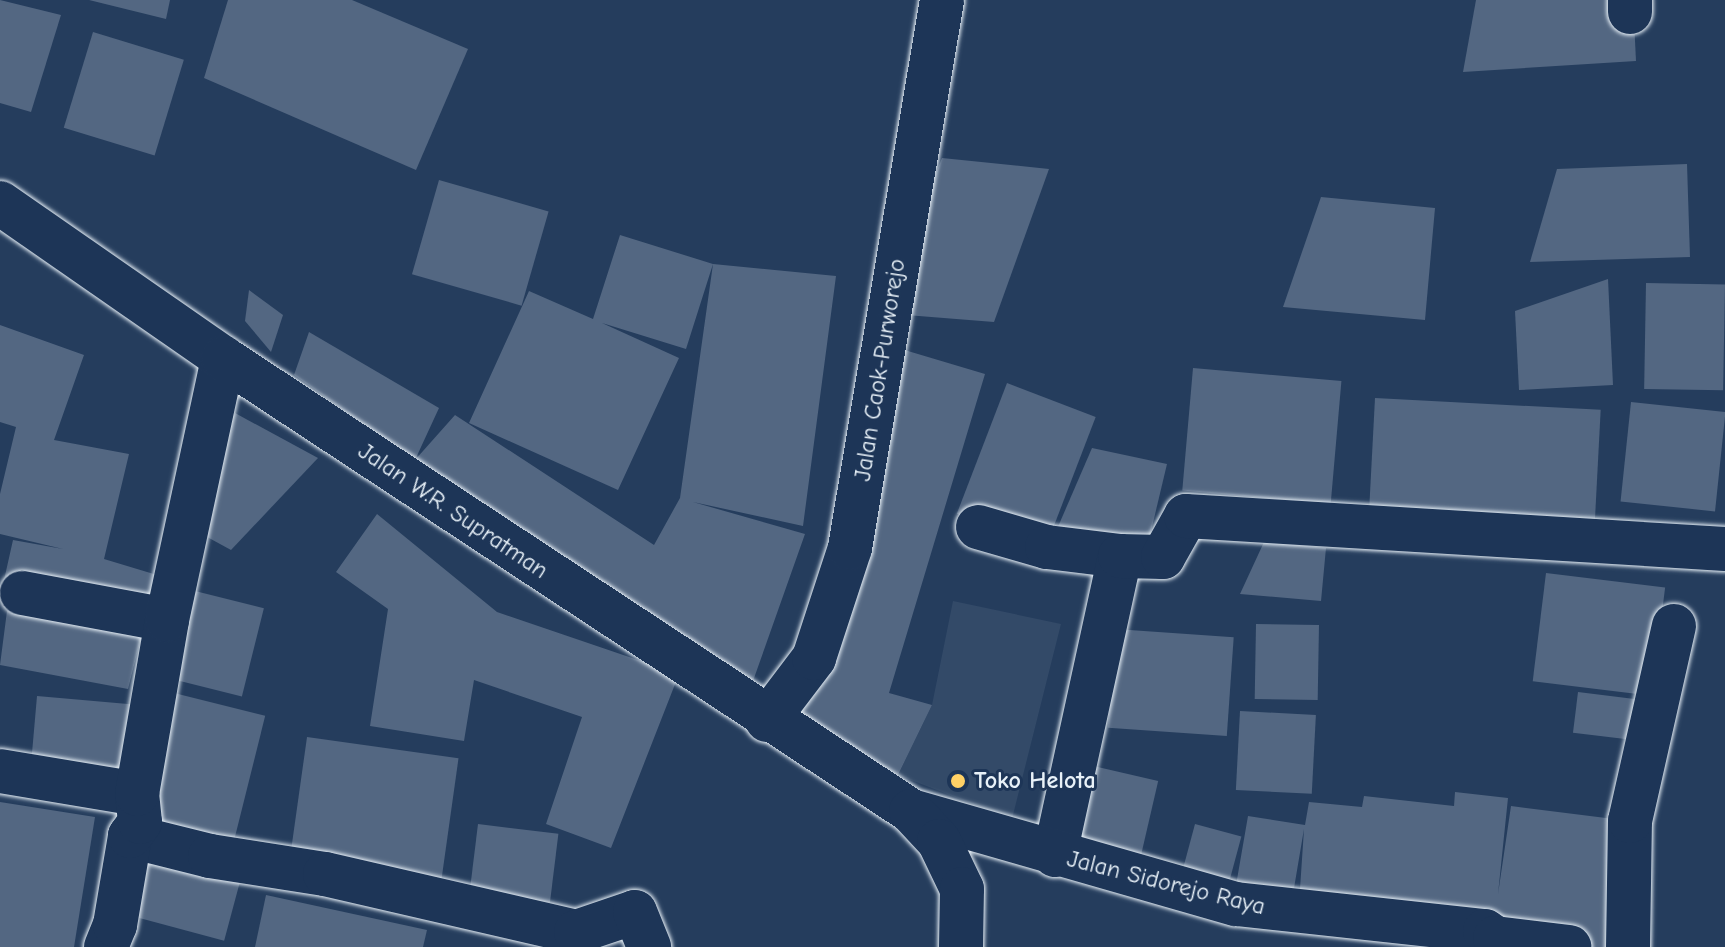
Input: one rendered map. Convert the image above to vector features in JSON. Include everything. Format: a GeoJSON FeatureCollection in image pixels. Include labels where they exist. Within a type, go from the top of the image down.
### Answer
{"type":"FeatureCollection","features":[{"type":"Feature","properties":{"kind":"street","name":"Jalan Caok-Purworejo"},"geometry":{"type":"LineString","coordinates":[[767,720],[814,658],[850,548],[942,0]]}},
{"type":"Feature","properties":{"kind":"street","name":"Jalan W.R. Supratman"},"geometry":{"type":"LineString","coordinates":[[0,203],[223,358],[767,720],[911,811]]}},
{"type":"Feature","properties":{"kind":"street"},"geometry":{"type":"LineString","coordinates":[[106,947],[115,925],[167,620],[223,358]]}},
{"type":"Feature","properties":{"kind":"street"},"geometry":{"type":"LineString","coordinates":[[978,527],[1047,547],[1120,556],[1163,557],[1186,516],[1725,549]]}},
{"type":"Feature","properties":{"kind":"street"},"geometry":{"type":"LineString","coordinates":[[1055,855],[1120,556]]}},
{"type":"Feature","properties":{"kind":"street"},"geometry":{"type":"LineString","coordinates":[[22,593],[167,620]]}},
{"type":"Feature","properties":{"kind":"street"},"geometry":{"type":"LineString","coordinates":[[1628,947],[1630,821],[1674,626]]}},
{"type":"Feature","properties":{"kind":"street"},"geometry":{"type":"LineString","coordinates":[[0,771],[134,815],[210,856],[325,874],[576,932],[633,935]]}},
{"type":"Feature","properties":{"kind":"street"},"geometry":{"type":"LineString","coordinates":[[911,811],[939,841],[962,889],[961,947]]}},
{"type":"Feature","properties":{"kind":"street","name":"Jalan Sidorejo Raya"},"geometry":{"type":"LineString","coordinates":[[911,811],[1055,855],[1236,904],[1485,931],[1495,938],[1569,947]]}},
{"type":"Feature","properties":{"kind":"shaded area"},"geometry":{"type":"Polygon","coordinates":[[[953,601],[1061,624],[1012,819],[898,775],[932,705],[953,601]]]}},
{"type":"Feature","properties":{"kind":"building"},"geometry":{"type":"Polygon","coordinates":[[[0,0],[61,15],[31,112],[0,103],[0,0]]]}},
{"type":"Feature","properties":{"kind":"building"},"geometry":{"type":"Polygon","coordinates":[[[89,0],[170,0],[166,19],[89,0]]]}},
{"type":"Feature","properties":{"kind":"building"},"geometry":{"type":"Polygon","coordinates":[[[228,0],[352,0],[468,49],[416,170],[204,78],[228,0]]]}},
{"type":"Feature","properties":{"kind":"building"},"geometry":{"type":"Polygon","coordinates":[[[1476,0],[1633,0],[1636,61],[1463,72],[1476,0]]]}},
{"type":"Feature","properties":{"kind":"building"},"geometry":{"type":"Polygon","coordinates":[[[93,32],[184,60],[155,155],[64,128],[93,32]]]}},
{"type":"Feature","properties":{"kind":"building"},"geometry":{"type":"Polygon","coordinates":[[[942,158],[1049,169],[994,322],[881,313],[942,158]]]}},
{"type":"Feature","properties":{"kind":"building"},"geometry":{"type":"Polygon","coordinates":[[[1687,164],[1690,257],[1530,262],[1557,169],[1687,164]]]}},
{"type":"Feature","properties":{"kind":"building"},"geometry":{"type":"Polygon","coordinates":[[[439,180],[549,211],[522,306],[412,274],[439,180]]]}},
{"type":"Feature","properties":{"kind":"building"},"geometry":{"type":"Polygon","coordinates":[[[1321,197],[1435,208],[1425,320],[1283,307],[1321,197]]]}},
{"type":"Feature","properties":{"kind":"building"},"geometry":{"type":"Polygon","coordinates":[[[620,235],[713,264],[686,349],[602,323],[679,358],[618,490],[469,423],[529,291],[593,319],[620,235]]]}},
{"type":"Feature","properties":{"kind":"building"},"geometry":{"type":"Polygon","coordinates":[[[713,264],[836,276],[803,526],[693,502],[805,534],[753,681],[618,600],[415,460],[455,415],[654,545],[680,498],[713,264]]]}},
{"type":"Feature","properties":{"kind":"building"},"geometry":{"type":"Polygon","coordinates":[[[1608,279],[1613,385],[1519,390],[1515,311],[1608,279]]]}},
{"type":"Feature","properties":{"kind":"building"},"geometry":{"type":"Polygon","coordinates":[[[1646,283],[1725,284],[1723,390],[1644,389],[1646,283]]]}},
{"type":"Feature","properties":{"kind":"building"},"geometry":{"type":"Polygon","coordinates":[[[249,290],[283,315],[271,352],[245,321],[249,290]]]}},
{"type":"Feature","properties":{"kind":"building"},"geometry":{"type":"Polygon","coordinates":[[[0,325],[84,355],[54,440],[129,454],[104,559],[157,575],[128,689],[0,665],[7,611],[133,634],[0,598],[13,540],[63,549],[0,534],[0,494],[16,427],[0,422],[0,325]]]}},
{"type":"Feature","properties":{"kind":"building"},"geometry":{"type":"Polygon","coordinates":[[[309,332],[439,408],[415,460],[294,375],[309,332]]]}},
{"type":"Feature","properties":{"kind":"building"},"geometry":{"type":"Polygon","coordinates":[[[871,340],[985,374],[889,693],[932,705],[898,775],[789,724],[817,672],[871,340]]]}},
{"type":"Feature","properties":{"kind":"building"},"geometry":{"type":"Polygon","coordinates":[[[1193,368],[1341,381],[1331,504],[1182,491],[1193,368]]]}},
{"type":"Feature","properties":{"kind":"building"},"geometry":{"type":"Polygon","coordinates":[[[1007,383],[1096,417],[1046,548],[957,514],[1007,383]]]}},
{"type":"Feature","properties":{"kind":"building"},"geometry":{"type":"Polygon","coordinates":[[[1375,398],[1601,410],[1594,534],[1369,522],[1375,398]]]}},
{"type":"Feature","properties":{"kind":"building"},"geometry":{"type":"Polygon","coordinates":[[[1631,402],[1725,412],[1715,511],[1621,501],[1631,402]]]}},
{"type":"Feature","properties":{"kind":"building"},"geometry":{"type":"Polygon","coordinates":[[[235,413],[318,458],[231,550],[176,520],[235,413]]]}},
{"type":"Feature","properties":{"kind":"building"},"geometry":{"type":"Polygon","coordinates":[[[1092,448],[1167,464],[1147,548],[1054,536],[1092,448]]]}},
{"type":"Feature","properties":{"kind":"building"},"geometry":{"type":"Polygon","coordinates":[[[377,514],[497,612],[679,674],[611,848],[546,824],[582,717],[474,680],[464,741],[370,726],[388,609],[336,572],[377,514]]]}},
{"type":"Feature","properties":{"kind":"building"},"geometry":{"type":"Polygon","coordinates":[[[1264,542],[1326,548],[1321,601],[1240,594],[1264,542]]]}},
{"type":"Feature","properties":{"kind":"building"},"geometry":{"type":"Polygon","coordinates":[[[1546,573],[1665,588],[1652,696],[1533,681],[1546,573]]]}},
{"type":"Feature","properties":{"kind":"building"},"geometry":{"type":"Polygon","coordinates":[[[195,591],[264,608],[242,696],[173,679],[195,591]]]}},
{"type":"Feature","properties":{"kind":"building"},"geometry":{"type":"Polygon","coordinates":[[[1256,624],[1319,625],[1318,700],[1255,699],[1256,624]]]}},
{"type":"Feature","properties":{"kind":"building"},"geometry":{"type":"Polygon","coordinates":[[[1115,629],[1234,637],[1227,736],[1108,728],[1115,629]]]}},
{"type":"Feature","properties":{"kind":"building"},"geometry":{"type":"Polygon","coordinates":[[[1578,692],[1641,700],[1636,740],[1573,733],[1578,692]]]}},
{"type":"Feature","properties":{"kind":"building"},"geometry":{"type":"Polygon","coordinates":[[[174,693],[265,716],[233,845],[142,822],[174,693]]]}},
{"type":"Feature","properties":{"kind":"building"},"geometry":{"type":"Polygon","coordinates":[[[37,696],[134,704],[128,772],[31,764],[37,696]]]}},
{"type":"Feature","properties":{"kind":"building"},"geometry":{"type":"Polygon","coordinates":[[[1240,711],[1316,715],[1312,794],[1236,790],[1240,711]]]}},
{"type":"Feature","properties":{"kind":"building"},"geometry":{"type":"Polygon","coordinates":[[[307,737],[459,758],[441,886],[289,865],[307,737]]]}},
{"type":"Feature","properties":{"kind":"building"},"geometry":{"type":"Polygon","coordinates":[[[1089,765],[1158,781],[1139,864],[1070,848],[1089,765]]]}},
{"type":"Feature","properties":{"kind":"building"},"geometry":{"type":"Polygon","coordinates":[[[1455,792],[1508,798],[1498,894],[1511,806],[1630,821],[1615,947],[1569,947],[1352,906],[1354,895],[1300,889],[1304,829],[1292,900],[1235,891],[1248,816],[1305,825],[1309,802],[1362,807],[1364,796],[1454,806],[1455,792]]]}},
{"type":"Feature","properties":{"kind":"building"},"geometry":{"type":"Polygon","coordinates":[[[0,802],[95,817],[74,947],[0,947],[0,802]]]}},
{"type":"Feature","properties":{"kind":"building"},"geometry":{"type":"Polygon","coordinates":[[[478,824],[558,834],[550,902],[470,892],[478,824]]]}},
{"type":"Feature","properties":{"kind":"building"},"geometry":{"type":"Polygon","coordinates":[[[1195,824],[1241,836],[1227,891],[1180,879],[1195,824]]]}},
{"type":"Feature","properties":{"kind":"building"},"geometry":{"type":"Polygon","coordinates":[[[115,838],[243,872],[224,941],[97,907],[115,838]]]}},
{"type":"Feature","properties":{"kind":"building"},"geometry":{"type":"Polygon","coordinates":[[[266,895],[427,930],[423,947],[255,947],[266,895]]]}},
{"type":"Feature","properties":{"kind":"place","name":"Toko Helota"},"geometry":{"type":"Point","coordinates":[958,781]}}]}
